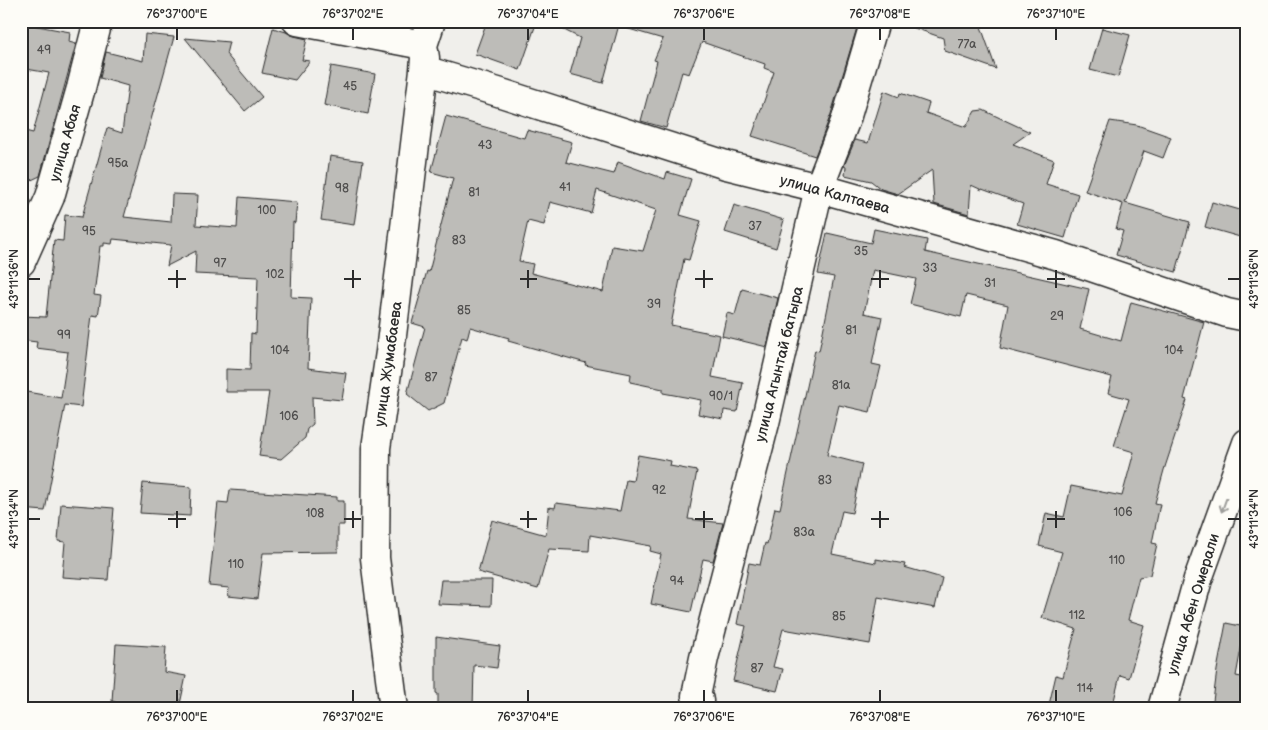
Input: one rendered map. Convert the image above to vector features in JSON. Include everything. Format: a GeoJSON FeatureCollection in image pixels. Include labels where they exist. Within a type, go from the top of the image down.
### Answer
{"type":"FeatureCollection","features":[{"type":"Feature","properties":{"kind":"street","name":"улица Абая"},"geometry":{"type":"LineString","coordinates":[[21,262],[50,197],[79,98],[98,21]]}},
{"type":"Feature","properties":{"kind":"street","name":"улица Калтаева"},"geometry":{"type":"LineString","coordinates":[[297,21],[426,46],[488,89],[726,165],[819,188],[1056,255],[1227,313],[1247,317]]}},
{"type":"Feature","properties":{"kind":"street","name":"улица Агынтай батыра"},"geometry":{"type":"LineString","coordinates":[[699,709],[699,700],[696,696],[704,658],[770,404],[819,188],[846,119],[876,21]]}},
{"type":"Feature","properties":{"kind":"street","name":"улица Жумабаева"},"geometry":{"type":"LineString","coordinates":[[394,709],[375,558],[376,448],[390,352],[426,46]]}},
{"type":"Feature","properties":{"kind":"street","name":"улица Абен Омерали"},"geometry":{"type":"LineString","coordinates":[[1162,709],[1198,579],[1247,443]]}},
{"type":"Feature","properties":{"kind":"building"},"geometry":{"type":"Polygon","coordinates":[[[487,21],[537,21],[520,70],[475,54],[487,21]]]}},
{"type":"Feature","properties":{"kind":"building"},"geometry":{"type":"Polygon","coordinates":[[[546,21],[620,21],[603,83],[570,74],[580,38],[546,21]]]}},
{"type":"Feature","properties":{"kind":"building"},"geometry":{"type":"Polygon","coordinates":[[[623,21],[859,21],[831,114],[815,156],[752,136],[774,72],[764,68],[765,64],[702,42],[689,74],[682,72],[666,128],[641,121],[657,61],[654,60],[663,39],[622,27],[623,21]]]}},
{"type":"Feature","properties":{"kind":"building"},"geometry":{"type":"Polygon","coordinates":[[[904,21],[979,21],[996,69],[945,51],[943,38],[903,24],[904,21]]]}},
{"type":"Feature","properties":{"kind":"building"},"geometry":{"type":"Polygon","coordinates":[[[21,23],[70,32],[69,42],[76,44],[40,176],[21,185],[21,130],[33,133],[49,73],[21,68],[21,23]]]}},
{"type":"Feature","properties":{"kind":"building"},"geometry":{"type":"Polygon","coordinates":[[[273,28],[307,39],[302,60],[310,61],[295,80],[262,73],[273,28]]]}},
{"type":"Feature","properties":{"kind":"building"},"geometry":{"type":"Polygon","coordinates":[[[1102,28],[1130,35],[1118,77],[1090,70],[1102,28]]]}},
{"type":"Feature","properties":{"kind":"building"},"geometry":{"type":"Polygon","coordinates":[[[145,34],[174,37],[124,217],[171,222],[172,194],[198,195],[196,225],[237,228],[239,197],[297,202],[295,223],[293,222],[291,297],[311,298],[308,368],[346,373],[342,400],[312,397],[313,424],[307,429],[305,438],[281,459],[259,456],[269,392],[226,392],[226,369],[250,370],[251,333],[256,334],[258,277],[195,274],[196,251],[167,266],[171,245],[113,239],[112,244],[104,243],[104,246],[100,246],[94,295],[101,296],[98,316],[92,315],[81,407],[65,405],[45,511],[21,509],[21,391],[61,398],[68,352],[36,348],[37,342],[21,340],[21,316],[46,317],[54,240],[63,241],[65,215],[82,217],[107,128],[122,133],[128,86],[100,78],[106,52],[143,61],[145,34]]]}},
{"type":"Feature","properties":{"kind":"building"},"geometry":{"type":"Polygon","coordinates":[[[185,38],[229,42],[226,54],[262,97],[245,111],[185,38]]]}},
{"type":"Feature","properties":{"kind":"building"},"geometry":{"type":"Polygon","coordinates":[[[331,66],[375,74],[368,114],[324,105],[331,66]]]}},
{"type":"Feature","properties":{"kind":"building"},"geometry":{"type":"Polygon","coordinates":[[[884,91],[899,97],[900,93],[929,103],[926,113],[966,127],[975,111],[983,110],[1030,132],[1013,144],[1054,160],[1046,184],[1078,194],[1065,238],[1017,224],[1023,204],[971,185],[969,214],[934,204],[932,170],[898,194],[881,189],[871,181],[845,175],[846,167],[844,166],[855,140],[868,143],[884,91]]]}},
{"type":"Feature","properties":{"kind":"building"},"geometry":{"type":"Polygon","coordinates":[[[446,116],[524,138],[527,130],[572,142],[566,162],[614,174],[618,162],[665,179],[667,172],[691,179],[680,215],[701,221],[689,260],[684,259],[671,325],[720,335],[712,377],[743,383],[737,412],[724,410],[723,419],[698,414],[701,400],[663,393],[663,389],[630,382],[631,374],[585,365],[586,363],[508,341],[509,338],[470,327],[467,339],[462,337],[444,403],[428,411],[407,394],[425,327],[412,323],[427,271],[429,272],[453,178],[431,172],[446,116]],[[597,190],[591,213],[550,202],[544,225],[528,221],[519,261],[533,264],[531,273],[603,292],[612,246],[643,251],[656,210],[597,190]]]}},
{"type":"Feature","properties":{"kind":"building"},"geometry":{"type":"Polygon","coordinates":[[[1110,121],[1137,125],[1171,137],[1163,158],[1144,151],[1125,203],[1190,222],[1176,272],[1116,255],[1123,231],[1116,229],[1123,204],[1085,191],[1110,121]]]}},
{"type":"Feature","properties":{"kind":"building"},"geometry":{"type":"Polygon","coordinates":[[[330,156],[363,161],[354,225],[321,220],[330,156]]]}},
{"type":"Feature","properties":{"kind":"building"},"geometry":{"type":"Polygon","coordinates":[[[1212,202],[1247,212],[1247,239],[1205,227],[1212,202]]]}},
{"type":"Feature","properties":{"kind":"building"},"geometry":{"type":"Polygon","coordinates":[[[734,205],[784,220],[776,248],[725,232],[734,205]]]}},
{"type":"Feature","properties":{"kind":"building"},"geometry":{"type":"Polygon","coordinates":[[[874,229],[927,240],[925,252],[1089,289],[1080,329],[1121,341],[1131,302],[1204,322],[1184,399],[1187,400],[1155,503],[1160,504],[1152,543],[1157,544],[1150,575],[1139,577],[1128,620],[1144,625],[1129,678],[1120,675],[1112,709],[1048,709],[1056,675],[1063,677],[1076,629],[1042,618],[1062,552],[1039,546],[1046,513],[1064,517],[1071,486],[1122,496],[1134,452],[1114,446],[1129,399],[1108,393],[1112,377],[1000,348],[1008,305],[966,295],[961,317],[910,304],[916,279],[873,270],[864,313],[882,317],[872,364],[881,366],[870,412],[839,405],[827,455],[862,464],[852,513],[842,511],[832,554],[876,563],[876,559],[905,564],[904,567],[942,578],[935,608],[878,597],[870,644],[783,629],[773,667],[783,669],[777,691],[733,681],[746,626],[737,624],[749,563],[760,565],[775,508],[780,509],[815,350],[819,351],[834,277],[818,274],[827,233],[871,243],[874,229]]]}},
{"type":"Feature","properties":{"kind":"building"},"geometry":{"type":"Polygon","coordinates":[[[742,289],[778,298],[767,347],[722,336],[727,313],[735,315],[742,289]]]}},
{"type":"Feature","properties":{"kind":"building"},"geometry":{"type":"Polygon","coordinates":[[[638,455],[671,461],[670,466],[697,471],[688,519],[723,523],[713,561],[703,559],[691,612],[651,604],[661,554],[650,551],[651,546],[590,535],[589,551],[549,549],[538,589],[478,572],[492,520],[546,535],[549,507],[555,508],[556,503],[620,511],[626,480],[633,481],[638,455]]]}},
{"type":"Feature","properties":{"kind":"building"},"geometry":{"type":"Polygon","coordinates":[[[143,483],[191,487],[190,516],[140,513],[143,483]]]}},
{"type":"Feature","properties":{"kind":"building"},"geometry":{"type":"Polygon","coordinates":[[[230,490],[337,497],[337,501],[344,501],[344,525],[338,525],[338,552],[263,553],[257,599],[228,596],[229,588],[209,586],[218,502],[228,503],[230,490]]]}},
{"type":"Feature","properties":{"kind":"building"},"geometry":{"type":"Polygon","coordinates":[[[61,504],[114,508],[108,580],[62,577],[65,542],[58,541],[61,504]]]}},
{"type":"Feature","properties":{"kind":"building"},"geometry":{"type":"Polygon","coordinates":[[[441,580],[492,580],[491,606],[438,604],[441,580]]]}},
{"type":"Feature","properties":{"kind":"building"},"geometry":{"type":"Polygon","coordinates":[[[1226,623],[1245,627],[1236,676],[1247,678],[1247,709],[1212,709],[1226,623]]]}},
{"type":"Feature","properties":{"kind":"building"},"geometry":{"type":"Polygon","coordinates":[[[436,637],[500,646],[497,668],[474,665],[473,709],[438,709],[438,694],[436,693],[436,637]]]}},
{"type":"Feature","properties":{"kind":"building"},"geometry":{"type":"Polygon","coordinates":[[[116,644],[166,647],[164,672],[186,676],[179,709],[135,702],[127,706],[112,701],[116,644]]]}}]}
